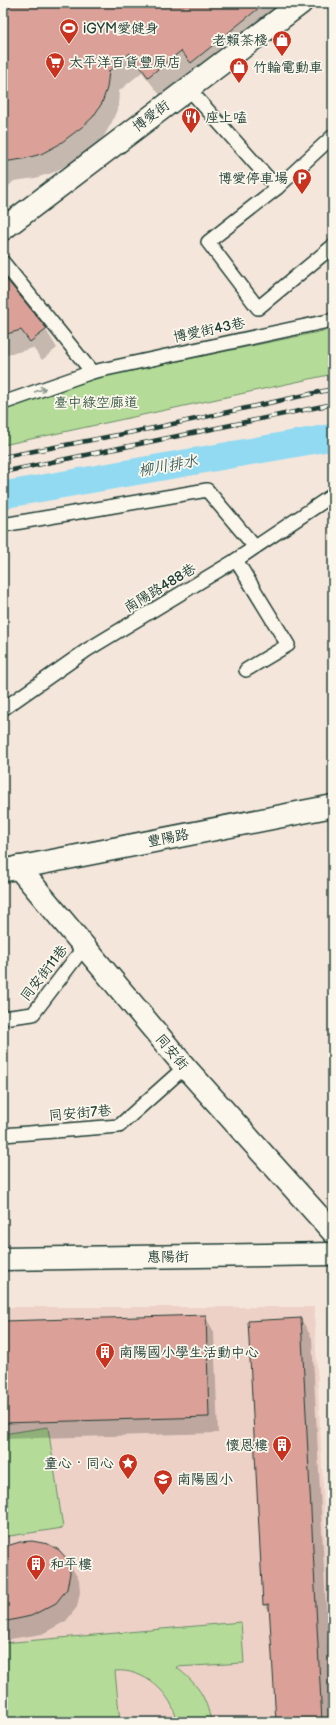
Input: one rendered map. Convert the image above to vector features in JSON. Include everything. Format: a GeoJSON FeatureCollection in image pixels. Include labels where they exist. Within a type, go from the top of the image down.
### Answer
{"type":"FeatureCollection","features":[{"type":"Feature","properties":{"kind":"street","name":"博愛街"},"geometry":{"type":"LineString","coordinates":[[3,229],[300,3]]}},
{"type":"Feature","properties":{"kind":"street","name":"豐陽路"},"geometry":{"type":"LineString","coordinates":[[10,869],[333,806]]}},
{"type":"Feature","properties":{"kind":"street","name":"同安街"},"geometry":{"type":"LineString","coordinates":[[10,869],[84,947],[185,1067],[333,1232]]}},
{"type":"Feature","properties":{"kind":"street","name":"惠陽街"},"geometry":{"type":"LineString","coordinates":[[3,1259],[333,1254]]}},
{"type":"Feature","properties":{"kind":"lane"},"geometry":{"type":"LineString","coordinates":[[188,88],[277,188]]}},
{"type":"Feature","properties":{"kind":"lane"},"geometry":{"type":"LineString","coordinates":[[333,136],[277,188],[208,242],[258,308],[333,246]]}},
{"type":"Feature","properties":{"kind":"lane"},"geometry":{"type":"LineString","coordinates":[[3,262],[92,372]]}},
{"type":"Feature","properties":{"kind":"lane","name":"博愛街43巷"},"geometry":{"type":"LineString","coordinates":[[3,403],[92,372],[333,320]]}},
{"type":"Feature","properties":{"kind":"lane"},"geometry":{"type":"LineString","coordinates":[[3,525],[207,490],[255,547]]}},
{"type":"Feature","properties":{"kind":"lane","name":"南陽路488巷"},"geometry":{"type":"LineString","coordinates":[[3,709],[87,650],[236,560],[333,495]]}},
{"type":"Feature","properties":{"kind":"lane"},"geometry":{"type":"LineString","coordinates":[[236,560],[288,645],[246,670]]}},
{"type":"Feature","properties":{"kind":"lane","name":"同安街11巷"},"geometry":{"type":"LineString","coordinates":[[3,1018],[33,1014],[84,947]]}},
{"type":"Feature","properties":{"kind":"lane","name":"同安街7巷"},"geometry":{"type":"LineString","coordinates":[[3,1135],[119,1126],[185,1067]]}},
{"type":"Feature","properties":{"kind":"shaded area","name":"南陽國小"},"geometry":{"type":"Polygon","coordinates":[[[3,1307],[314,1307],[333,1684],[333,1722],[3,1722],[3,1307]]]}},
{"type":"Feature","properties":{"kind":"green space","name":"臺中綠空廊道"},"geometry":{"type":"Polygon","coordinates":[[[333,329],[333,374],[3,445],[3,410],[87,380],[333,329]]]}},
{"type":"Feature","properties":{"kind":"green space"},"geometry":{"type":"Polygon","coordinates":[[[48,1427],[63,1528],[3,1537],[3,1434],[48,1427]]]}},
{"type":"Feature","properties":{"kind":"green space"},"geometry":{"type":"Polygon","coordinates":[[[241,1622],[244,1663],[176,1667],[190,1679],[200,1691],[206,1704],[211,1722],[177,1722],[170,1701],[155,1684],[136,1674],[126,1671],[115,1671],[120,1722],[3,1722],[3,1643],[241,1622]]]}},
{"type":"Feature","properties":{"kind":"building","name":"太平洋百貨豐原店"},"geometry":{"type":"Polygon","coordinates":[[[3,3],[265,3],[191,63],[181,51],[148,77],[130,53],[109,71],[107,88],[102,103],[93,117],[82,127],[58,145],[41,154],[3,162],[3,3]]]}},
{"type":"Feature","properties":{"kind":"building"},"geometry":{"type":"Polygon","coordinates":[[[3,275],[47,329],[30,342],[21,330],[3,335],[3,275]]]}},
{"type":"Feature","properties":{"kind":"building","name":"南陽國小學生活動中心"},"geometry":{"type":"Polygon","coordinates":[[[206,1315],[209,1417],[3,1423],[3,1321],[206,1315]]]}},
{"type":"Feature","properties":{"kind":"building","name":"懷恩樓"},"geometry":{"type":"Polygon","coordinates":[[[301,1318],[322,1722],[276,1722],[269,1604],[263,1605],[248,1321],[301,1318]]]}},
{"type":"Feature","properties":{"kind":"building","name":"和平樓"},"geometry":{"type":"Polygon","coordinates":[[[32,1541],[48,1544],[59,1550],[69,1561],[70,1573],[67,1589],[56,1603],[31,1616],[3,1622],[3,1547],[20,1542],[32,1541]]]}},
{"type":"Feature","properties":{"kind":"waterway","name":"柳川排水"},"geometry":{"type":"LineString","coordinates":[[3,495],[333,437]]}},
{"type":"Feature","properties":{"kind":"railway"},"geometry":{"type":"LineString","coordinates":[[3,457],[159,427],[333,389]]}},
{"type":"Feature","properties":{"kind":"railway"},"geometry":{"type":"LineString","coordinates":[[3,472],[333,404]]}},
{"type":"Feature","properties":{"kind":"place","name":"iGYM愛健身"},"geometry":{"type":"Point","coordinates":[69,45]}},
{"type":"Feature","properties":{"kind":"place","name":"老賴茶棧"},"geometry":{"type":"Point","coordinates":[282,57]}},
{"type":"Feature","properties":{"kind":"place","name":"太平洋百貨豐原店"},"geometry":{"type":"Point","coordinates":[55,79]}},
{"type":"Feature","properties":{"kind":"place","name":"竹輪電動車"},"geometry":{"type":"Point","coordinates":[239,84]}},
{"type":"Feature","properties":{"kind":"place","name":"座上嗑"},"geometry":{"type":"Point","coordinates":[191,134]}},
{"type":"Feature","properties":{"kind":"place","name":"博愛停車場"},"geometry":{"type":"Point","coordinates":[302,195]}},
{"type":"Feature","properties":{"kind":"place","name":"南陽國小學生活動中心"},"geometry":{"type":"Point","coordinates":[105,1369]}},
{"type":"Feature","properties":{"kind":"place","name":"懷恩樓"},"geometry":{"type":"Point","coordinates":[282,1462]}},
{"type":"Feature","properties":{"kind":"place","name":"童心‧同心"},"geometry":{"type":"Point","coordinates":[128,1480]}},
{"type":"Feature","properties":{"kind":"place","name":"南陽國小"},"geometry":{"type":"Point","coordinates":[163,1496]}},
{"type":"Feature","properties":{"kind":"place","name":"和平樓"},"geometry":{"type":"Point","coordinates":[36,1581]}}]}
